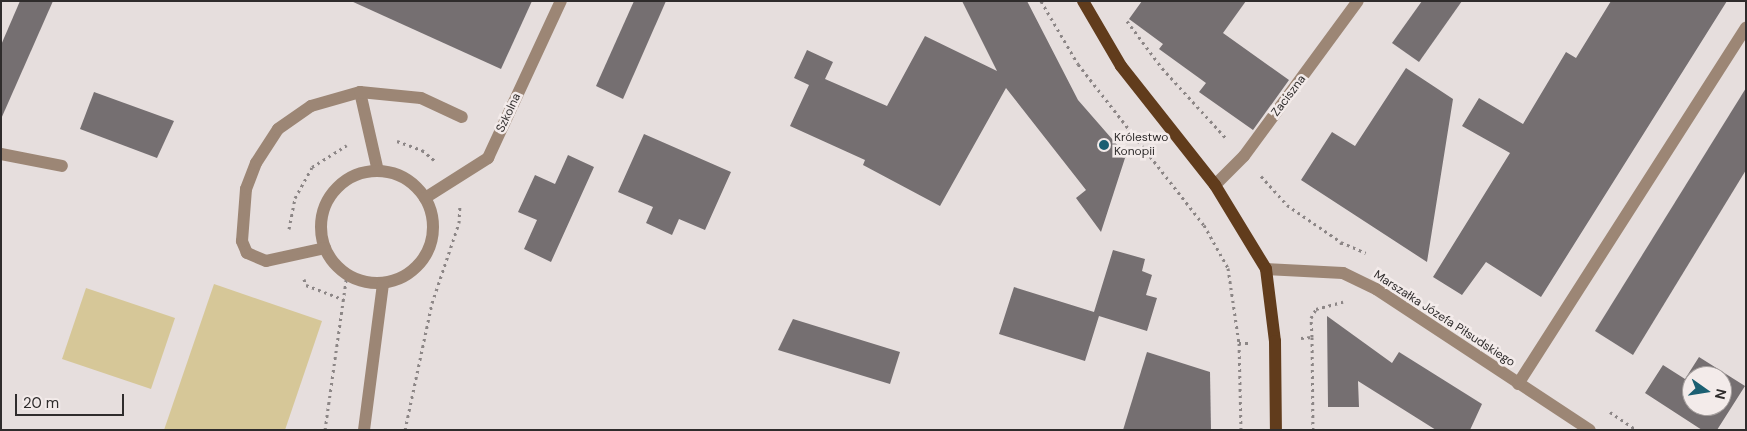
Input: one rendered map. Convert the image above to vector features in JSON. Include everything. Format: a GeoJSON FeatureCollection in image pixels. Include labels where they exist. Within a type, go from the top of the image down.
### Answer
{"type":"FeatureCollection","features":[{"type":"Feature","properties":{"kind":"main road"},"geometry":{"type":"LineString","coordinates":[[1083,1],[1121,66],[1215,185],[1266,269],[1276,341],[1276,430]]}},
{"type":"Feature","properties":{"kind":"street","name":"Szkolna"},"geometry":{"type":"LineString","coordinates":[[425,198],[488,158],[561,1]]}},
{"type":"Feature","properties":{"kind":"street","name":"Zaciszna"},"geometry":{"type":"LineString","coordinates":[[1215,185],[1244,156],[1358,1]]}},
{"type":"Feature","properties":{"kind":"street"},"geometry":{"type":"LineString","coordinates":[[1518,384],[1746,28]]}},
{"type":"Feature","properties":{"kind":"street"},"geometry":{"type":"LineString","coordinates":[[325,248],[266,261],[247,253],[242,241],[241,208],[256,162],[278,129],[298,114],[360,92],[421,98],[462,117]]}},
{"type":"Feature","properties":{"kind":"street"},"geometry":{"type":"LineString","coordinates":[[360,92],[378,171]]}},
{"type":"Feature","properties":{"kind":"street"},"geometry":{"type":"LineString","coordinates":[[1,154],[62,166]]}},
{"type":"Feature","properties":{"kind":"street"},"geometry":{"type":"LineString","coordinates":[[378,171],[402,176],[425,198],[432,213],[430,244],[412,271],[383,283],[347,274],[325,248],[321,225],[330,195],[355,175],[378,171]]}},
{"type":"Feature","properties":{"kind":"street","name":"Marszałka Józefa Piłsudskiego"},"geometry":{"type":"LineString","coordinates":[[1266,269],[1343,273],[1590,430]]}},
{"type":"Feature","properties":{"kind":"street"},"geometry":{"type":"LineString","coordinates":[[364,430],[383,283]]}},
{"type":"Feature","properties":{"kind":"path"},"geometry":{"type":"LineString","coordinates":[[1041,1],[1078,64],[1204,225],[1228,268],[1239,343]]}},
{"type":"Feature","properties":{"kind":"path"},"geometry":{"type":"LineString","coordinates":[[343,299],[306,285],[296,255],[289,223],[302,183],[326,156],[371,140],[392,139],[422,150],[452,180],[461,194],[459,223],[432,303],[404,430]]}},
{"type":"Feature","properties":{"kind":"path"},"geometry":{"type":"LineString","coordinates":[[324,430],[347,274]]}},
{"type":"Feature","properties":{"kind":"shaded area"},"geometry":{"type":"Polygon","coordinates":[[[214,284],[322,321],[285,430],[164,430],[214,284]]]}},
{"type":"Feature","properties":{"kind":"shaded area"},"geometry":{"type":"Polygon","coordinates":[[[86,288],[175,318],[151,389],[62,359],[86,288]]]}},
{"type":"Feature","properties":{"kind":"building"},"geometry":{"type":"Polygon","coordinates":[[[20,1],[53,1],[1,119],[1,45],[20,1]]]}},
{"type":"Feature","properties":{"kind":"building"},"geometry":{"type":"Polygon","coordinates":[[[351,1],[532,1],[501,69],[351,1]]]}},
{"type":"Feature","properties":{"kind":"building"},"geometry":{"type":"Polygon","coordinates":[[[634,1],[666,1],[623,99],[596,86],[634,1]]]}},
{"type":"Feature","properties":{"kind":"building"},"geometry":{"type":"Polygon","coordinates":[[[962,1],[1027,1],[1078,100],[1126,155],[1101,232],[1076,198],[1086,190],[1006,88],[940,206],[863,165],[865,160],[790,126],[809,85],[794,78],[807,50],[833,62],[825,79],[887,106],[925,36],[997,71],[962,1]]]}},
{"type":"Feature","properties":{"kind":"building"},"geometry":{"type":"Polygon","coordinates":[[[1142,1],[1246,1],[1223,33],[1289,80],[1253,130],[1199,92],[1206,83],[1159,49],[1163,44],[1129,19],[1142,1]]]}},
{"type":"Feature","properties":{"kind":"building"},"geometry":{"type":"Polygon","coordinates":[[[1422,1],[1462,1],[1419,62],[1392,43],[1422,1]]]}},
{"type":"Feature","properties":{"kind":"building"},"geometry":{"type":"Polygon","coordinates":[[[1611,1],[1727,1],[1541,297],[1486,262],[1462,295],[1433,277],[1510,153],[1462,126],[1479,98],[1523,124],[1566,52],[1576,58],[1611,1]]]}},
{"type":"Feature","properties":{"kind":"building"},"geometry":{"type":"Polygon","coordinates":[[[1406,68],[1453,99],[1427,262],[1301,180],[1332,132],[1355,146],[1406,68]]]}},
{"type":"Feature","properties":{"kind":"building"},"geometry":{"type":"Polygon","coordinates":[[[1746,88],[1746,170],[1633,355],[1595,331],[1746,88]]]}},
{"type":"Feature","properties":{"kind":"building"},"geometry":{"type":"Polygon","coordinates":[[[94,92],[174,121],[157,158],[80,129],[94,92]]]}},
{"type":"Feature","properties":{"kind":"building"},"geometry":{"type":"Polygon","coordinates":[[[644,134],[731,172],[705,230],[679,219],[672,235],[646,223],[653,207],[618,192],[644,134]]]}},
{"type":"Feature","properties":{"kind":"building"},"geometry":{"type":"Polygon","coordinates":[[[568,155],[594,167],[551,262],[524,249],[537,220],[518,212],[535,175],[555,184],[568,155]]]}},
{"type":"Feature","properties":{"kind":"building"},"geometry":{"type":"Polygon","coordinates":[[[1113,250],[1145,259],[1142,271],[1152,275],[1146,295],[1157,298],[1147,331],[1099,316],[1085,361],[999,334],[1014,287],[1094,312],[1113,250]]]}},
{"type":"Feature","properties":{"kind":"building"},"geometry":{"type":"Polygon","coordinates":[[[1327,316],[1392,363],[1399,352],[1482,404],[1470,430],[1436,430],[1358,381],[1359,407],[1328,407],[1327,316]]]}},
{"type":"Feature","properties":{"kind":"building"},"geometry":{"type":"Polygon","coordinates":[[[793,319],[900,352],[890,384],[778,350],[793,319]]]}},
{"type":"Feature","properties":{"kind":"building"},"geometry":{"type":"Polygon","coordinates":[[[1147,352],[1210,372],[1211,430],[1123,430],[1147,352]]]}},
{"type":"Feature","properties":{"kind":"building"},"geometry":{"type":"Polygon","coordinates":[[[1699,357],[1713,366],[1693,366],[1699,357]]]}},
{"type":"Feature","properties":{"kind":"building"},"geometry":{"type":"Polygon","coordinates":[[[1663,365],[1682,377],[1682,416],[1726,416],[1717,430],[1702,430],[1645,393],[1663,365]]]}},
{"type":"Feature","properties":{"kind":"building"},"geometry":{"type":"Polygon","coordinates":[[[1732,378],[1745,386],[1732,406],[1732,378]]]}},
{"type":"Feature","properties":{"kind":"place","name":"Królestwo Konopii"},"geometry":{"type":"Point","coordinates":[1104,145]}}]}
